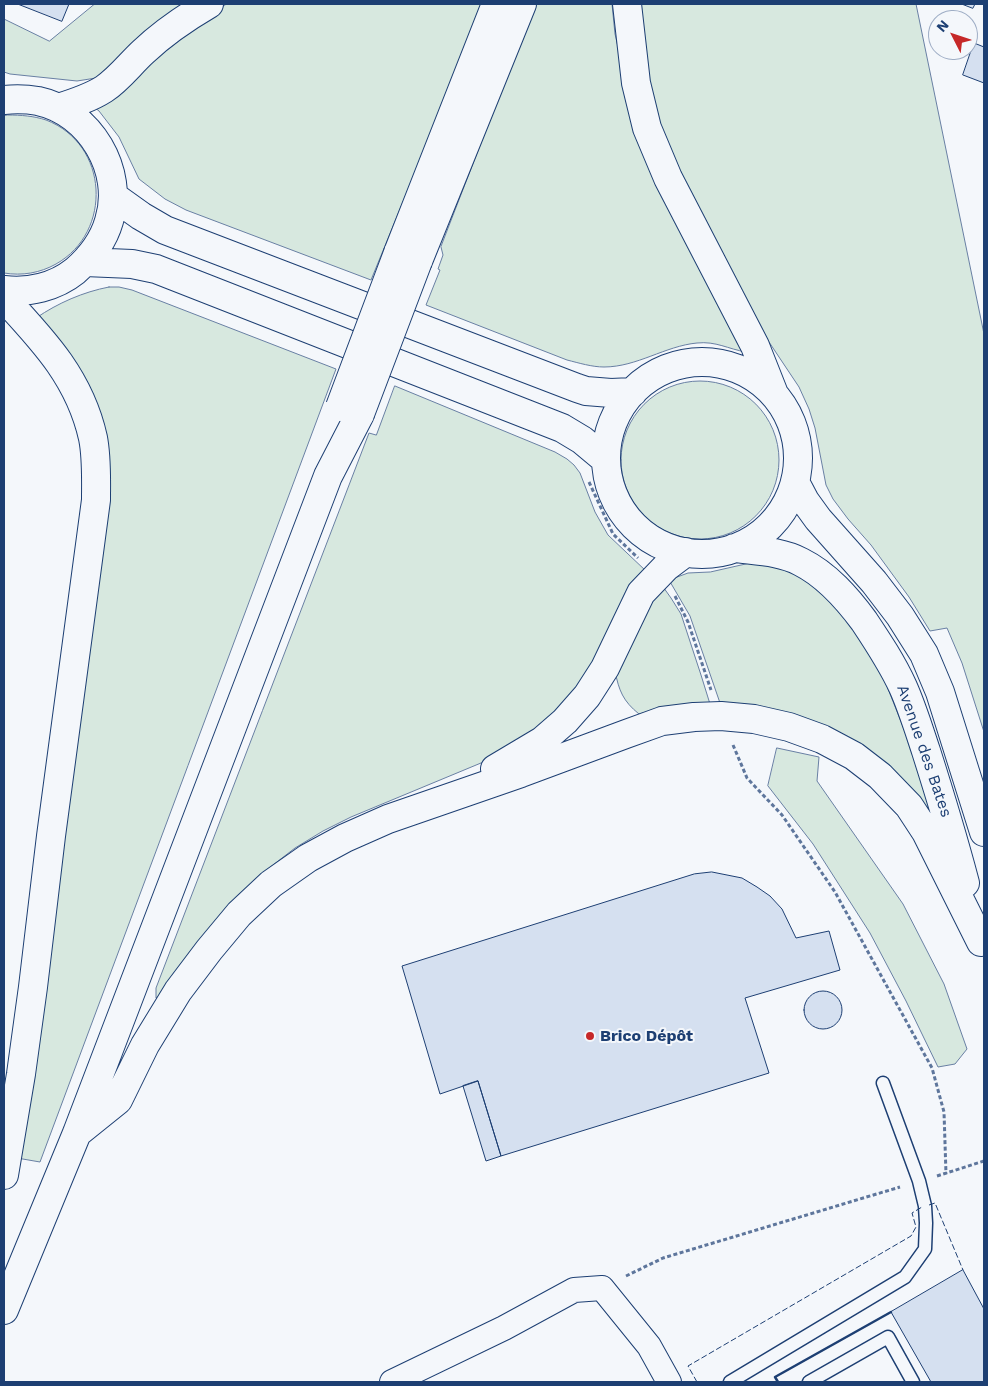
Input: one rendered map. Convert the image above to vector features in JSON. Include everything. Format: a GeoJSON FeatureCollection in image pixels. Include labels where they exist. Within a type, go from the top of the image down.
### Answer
{"type":"FeatureCollection","features":[{"type":"Feature","properties":{"kind":"main road"},"geometry":{"type":"LineString","coordinates":[[58,108],[93,96],[106,88],[165,32],[209,4]]}},
{"type":"Feature","properties":{"kind":"main road"},"geometry":{"type":"LineString","coordinates":[[4,1310],[77,1133],[328,476],[350,411],[408,257],[496,4]]}},
{"type":"Feature","properties":{"kind":"main road"},"geometry":{"type":"LineString","coordinates":[[408,257],[522,4]]}},
{"type":"Feature","properties":{"kind":"main road"},"geometry":{"type":"LineString","coordinates":[[85,262],[126,264],[156,269],[562,428],[582,440],[596,468],[609,481],[616,501],[632,523],[642,533],[663,545],[686,552],[708,554],[734,548],[748,542],[761,534],[771,524],[790,498],[795,482],[798,458],[794,430],[785,410],[775,395],[755,346],[668,178],[650,136],[636,83],[627,4]]}},
{"type":"Feature","properties":{"kind":"main road"},"geometry":{"type":"LineString","coordinates":[[4,100],[39,101],[58,108],[74,117],[87,129],[98,144],[106,160],[111,177],[113,196],[106,232],[93,253],[70,275],[53,284],[34,290],[15,292],[4,290]]}},
{"type":"Feature","properties":{"kind":"main road"},"geometry":{"type":"LineString","coordinates":[[113,196],[165,230],[520,367],[586,391],[633,392]]}},
{"type":"Feature","properties":{"kind":"main road"},"geometry":{"type":"LineString","coordinates":[[4,298],[40,336],[60,362],[74,387],[85,411],[93,439],[96,467],[96,500],[52,826],[33,987],[4,1175]]}},
{"type":"Feature","properties":{"kind":"main road"},"geometry":{"type":"LineString","coordinates":[[596,468],[612,426],[625,401],[654,375],[668,368],[696,362],[712,362],[727,365],[750,374],[775,395]]}},
{"type":"Feature","properties":{"kind":"main road","name":"Avenue des Bates"},"geometry":{"type":"LineString","coordinates":[[795,482],[805,501],[818,519],[874,582],[895,609],[924,654],[940,692],[984,832]]}},
{"type":"Feature","properties":{"kind":"main road","name":"Avenue des Bates"},"geometry":{"type":"LineString","coordinates":[[734,548],[779,554],[801,562],[824,576],[848,600],[880,644],[903,687],[912,710],[946,811],[983,947]]}},
{"type":"Feature","properties":{"kind":"main road"},"geometry":{"type":"LineString","coordinates":[[430,804],[514,759],[542,741],[565,721],[587,696],[605,668],[641,593],[658,575],[686,552]]}},
{"type":"Feature","properties":{"kind":"main road"},"geometry":{"type":"LineString","coordinates":[[77,1133],[118,1100],[145,1045],[178,992],[239,914],[272,884],[308,858],[345,838],[388,819],[662,722],[694,717],[721,716],[754,719],[789,727],[814,736],[854,756],[880,776],[909,806],[926,832],[983,947]]}},
{"type":"Feature","properties":{"kind":"street"},"geometry":{"type":"LineString","coordinates":[[392,1382],[504,1328],[574,1290],[602,1288],[649,1346],[669,1382]]}},
{"type":"Feature","properties":{"kind":"lane"},"geometry":{"type":"LineString","coordinates":[[736,1381],[905,1277],[925,1249],[925,1206],[919,1181],[883,1083]]}},
{"type":"Feature","properties":{"kind":"lane"},"geometry":{"type":"LineString","coordinates":[[810,1382],[888,1337],[914,1382]]}},
{"type":"Feature","properties":{"kind":"path"},"geometry":{"type":"LineString","coordinates":[[596,468],[602,513],[613,534],[658,575],[672,592],[684,613],[721,716],[747,778],[782,815],[835,892],[932,1068],[944,1112],[946,1174]]}},
{"type":"Feature","properties":{"kind":"path"},"geometry":{"type":"LineString","coordinates":[[602,1288],[663,1258],[984,1162]]}},
{"type":"Feature","properties":{"kind":"shaded area"},"geometry":{"type":"Polygon","coordinates":[[[95,4],[189,4],[130,54],[96,78],[77,81],[4,72],[4,19],[49,41],[95,4]]]}},
{"type":"Feature","properties":{"kind":"shaded area"},"geometry":{"type":"Polygon","coordinates":[[[227,4],[484,4],[371,280],[186,210],[165,199],[139,179],[119,137],[99,111],[90,104],[181,31],[227,4]]]}},
{"type":"Feature","properties":{"kind":"shaded area"},"geometry":{"type":"Polygon","coordinates":[[[535,4],[612,4],[615,34],[630,97],[746,352],[716,344],[697,343],[674,348],[628,364],[604,367],[586,365],[567,360],[426,305],[440,270],[438,269],[443,255],[441,247],[535,4]]]}},
{"type":"Feature","properties":{"kind":"shaded area"},"geometry":{"type":"Polygon","coordinates":[[[638,4],[916,4],[984,334],[984,732],[962,663],[947,628],[930,631],[909,597],[871,545],[833,499],[826,485],[815,428],[799,387],[769,342],[737,288],[678,170],[651,100],[638,4]]]}},
{"type":"Feature","properties":{"kind":"shaded area"},"geometry":{"type":"Polygon","coordinates":[[[4,116],[46,120],[67,132],[82,148],[92,168],[96,189],[94,211],[87,231],[75,250],[50,267],[24,274],[4,273],[4,116]]]}},
{"type":"Feature","properties":{"kind":"shaded area"},"geometry":{"type":"Polygon","coordinates":[[[109,287],[132,290],[336,369],[40,1162],[17,1158],[105,503],[36,318],[71,299],[109,287]]]}},
{"type":"Feature","properties":{"kind":"shaded area"},"geometry":{"type":"Polygon","coordinates":[[[708,381],[723,384],[737,390],[756,404],[766,416],[776,437],[779,460],[776,483],[766,504],[756,516],[744,526],[723,536],[708,539],[692,539],[677,536],[656,526],[634,504],[622,475],[621,452],[624,437],[634,416],[656,394],[685,382],[708,381]]]}},
{"type":"Feature","properties":{"kind":"shaded area"},"geometry":{"type":"Polygon","coordinates":[[[395,386],[555,452],[567,459],[580,473],[595,512],[608,535],[646,571],[593,669],[542,727],[493,758],[351,817],[295,848],[247,887],[165,993],[156,998],[156,988],[369,433],[376,435],[395,386]]]}},
{"type":"Feature","properties":{"kind":"shaded area"},"geometry":{"type":"Polygon","coordinates":[[[755,562],[771,564],[801,574],[851,616],[883,676],[939,818],[932,826],[904,788],[720,703],[690,616],[669,580],[688,573],[710,572],[755,562]]]}},
{"type":"Feature","properties":{"kind":"shaded area"},"geometry":{"type":"Polygon","coordinates":[[[661,584],[681,614],[710,704],[639,714],[622,695],[615,671],[661,584]]]}},
{"type":"Feature","properties":{"kind":"shaded area"},"geometry":{"type":"Polygon","coordinates":[[[777,748],[819,757],[817,781],[903,904],[944,984],[967,1049],[955,1064],[938,1067],[870,933],[813,844],[768,786],[777,748]]]}},
{"type":"Feature","properties":{"kind":"building"},"geometry":{"type":"Polygon","coordinates":[[[18,4],[69,4],[62,21],[18,4]]]}},
{"type":"Feature","properties":{"kind":"building"},"geometry":{"type":"Polygon","coordinates":[[[962,4],[975,4],[973,8],[962,4]]]}},
{"type":"Feature","properties":{"kind":"building"},"geometry":{"type":"Polygon","coordinates":[[[978,45],[984,47],[984,83],[963,75],[968,60],[978,60],[978,45]]]}},
{"type":"Feature","properties":{"kind":"building","name":"Brico Dépôt"},"geometry":{"type":"Polygon","coordinates":[[[712,872],[742,878],[770,896],[782,909],[796,938],[829,931],[840,970],[745,998],[769,1073],[501,1156],[478,1081],[440,1094],[402,966],[694,874],[712,872]]]}},
{"type":"Feature","properties":{"kind":"building"},"geometry":{"type":"Polygon","coordinates":[[[823,991],[836,997],[842,1010],[836,1023],[823,1029],[810,1023],[804,1010],[810,997],[823,991]]]}},
{"type":"Feature","properties":{"kind":"building"},"geometry":{"type":"Polygon","coordinates":[[[478,1081],[501,1156],[486,1161],[463,1086],[478,1081]]]}},
{"type":"Feature","properties":{"kind":"building"},"geometry":{"type":"Polygon","coordinates":[[[963,1270],[984,1309],[984,1382],[931,1382],[891,1312],[963,1270]]]}},
{"type":"Feature","properties":{"kind":"fence"},"geometry":{"type":"LineString","coordinates":[[929,1205],[935,1203],[963,1270]]}},
{"type":"Feature","properties":{"kind":"fence"},"geometry":{"type":"LineString","coordinates":[[697,1382],[688,1366],[911,1236],[916,1227],[912,1213],[922,1207]]}},
{"type":"Feature","properties":{"kind":"wall"},"geometry":{"type":"LineString","coordinates":[[778,1382],[775,1377],[891,1312]]}},
{"type":"Feature","properties":{"kind":"place","name":"Brico Dépôt"},"geometry":{"type":"Point","coordinates":[590,1036]}}]}
